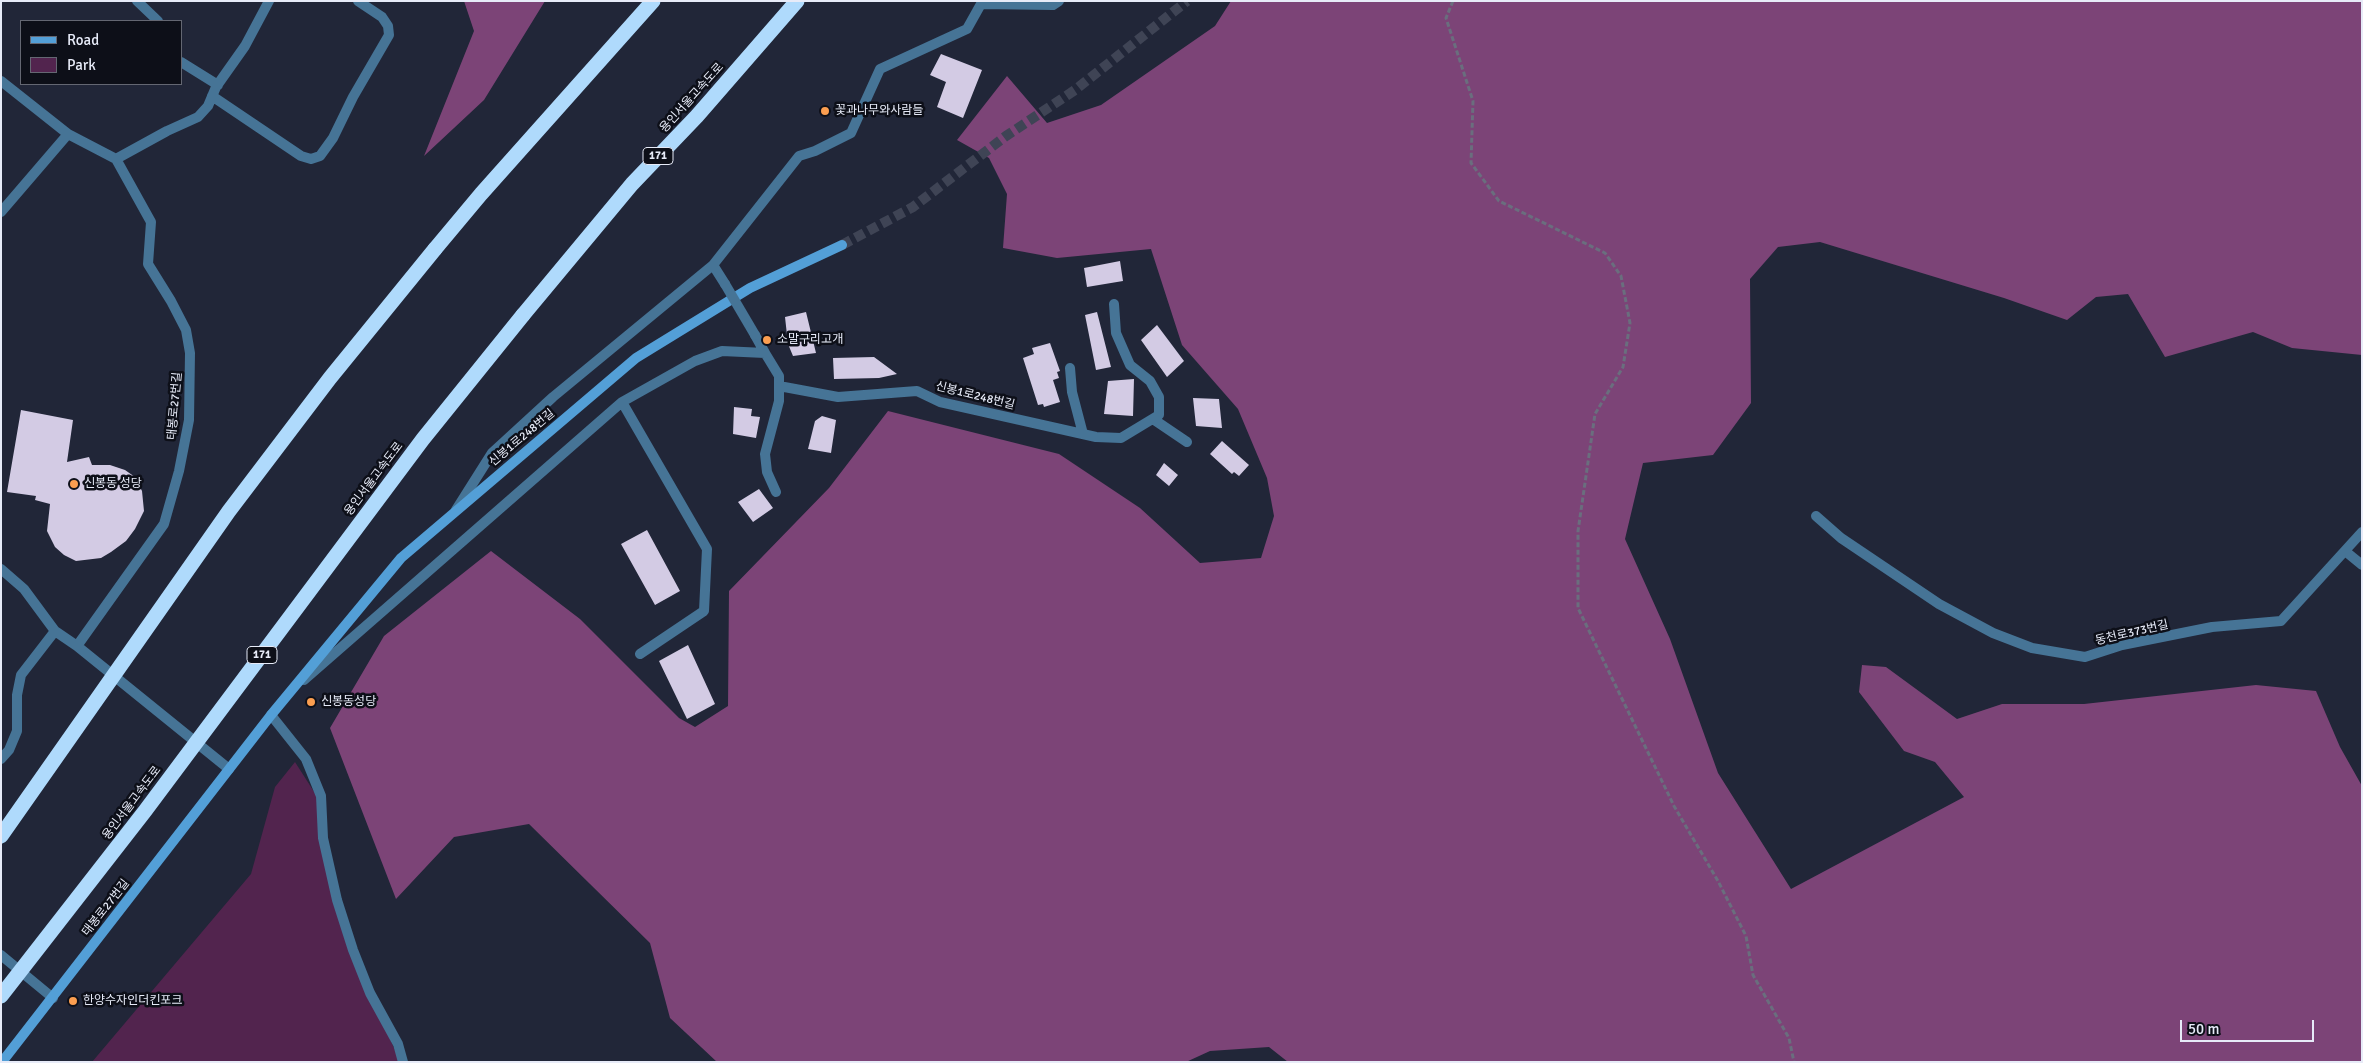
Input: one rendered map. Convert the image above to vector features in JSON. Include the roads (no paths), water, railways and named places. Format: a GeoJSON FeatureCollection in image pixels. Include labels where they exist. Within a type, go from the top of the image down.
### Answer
{"type":"FeatureCollection","features":[{"type":"Feature","properties":{"kind":"highway"},"geometry":{"type":"LineString","coordinates":[[1,836],[228,511],[330,378],[481,194],[653,1]]}},
{"type":"Feature","properties":{"kind":"highway","name":"용인서울고속도로"},"geometry":{"type":"LineString","coordinates":[[1,996],[145,811],[423,439],[632,184],[697,116],[797,1]]}},
{"type":"Feature","properties":{"kind":"street"},"geometry":{"type":"LineString","coordinates":[[137,1],[157,20]]}},
{"type":"Feature","properties":{"kind":"street"},"geometry":{"type":"LineString","coordinates":[[1,81],[68,134],[116,159],[167,131],[198,117],[208,106],[218,85],[245,46],[269,1]]}},
{"type":"Feature","properties":{"kind":"street"},"geometry":{"type":"LineString","coordinates":[[212,96],[301,156],[311,159],[320,156],[334,138],[353,98],[389,36],[388,26],[382,17],[358,1]]}},
{"type":"Feature","properties":{"kind":"street"},"geometry":{"type":"LineString","coordinates":[[455,512],[492,453],[553,397],[713,265],[799,156],[815,151],[851,133],[880,69],[967,29],[981,2],[1053,5],[1059,1]]}},
{"type":"Feature","properties":{"kind":"street"},"geometry":{"type":"LineString","coordinates":[[182,63],[218,85]]}},
{"type":"Feature","properties":{"kind":"street"},"geometry":{"type":"LineString","coordinates":[[1,212],[68,134]]}},
{"type":"Feature","properties":{"kind":"street","name":"태봉로27번길"},"geometry":{"type":"LineString","coordinates":[[77,646],[164,524],[177,480],[189,420],[190,352],[186,330],[148,264],[151,222],[116,159]]}},
{"type":"Feature","properties":{"kind":"street","name":"신봉1로248번길"},"geometry":{"type":"LineString","coordinates":[[271,715],[401,558],[636,358],[750,288],[842,245]]}},
{"type":"Feature","properties":{"kind":"street"},"geometry":{"type":"LineString","coordinates":[[713,265],[779,376],[779,401],[765,454],[766,472],[776,492]]}},
{"type":"Feature","properties":{"kind":"street"},"geometry":{"type":"LineString","coordinates":[[1114,304],[1116,333],[1130,364],[1150,381],[1158,397],[1156,417],[1187,442]]}},
{"type":"Feature","properties":{"kind":"street"},"geometry":{"type":"LineString","coordinates":[[288,694],[622,402],[695,361],[713,354],[722,351],[765,353]]}},
{"type":"Feature","properties":{"kind":"street"},"geometry":{"type":"LineString","coordinates":[[1070,368],[1072,392],[1084,434]]}},
{"type":"Feature","properties":{"kind":"street","name":"신봉1로248번길"},"geometry":{"type":"LineString","coordinates":[[779,386],[838,397],[917,390],[940,402],[1084,434],[1121,438],[1156,417]]}},
{"type":"Feature","properties":{"kind":"street"},"geometry":{"type":"LineString","coordinates":[[622,402],[708,549],[704,611],[640,654]]}},
{"type":"Feature","properties":{"kind":"street","name":"동천로373번길"},"geometry":{"type":"LineString","coordinates":[[1816,516],[1842,538],[1939,604],[1993,634],[2032,648],[2085,657],[2122,645],[2212,627],[2281,621],[2362,532]]}},
{"type":"Feature","properties":{"kind":"street"},"geometry":{"type":"LineString","coordinates":[[2344,551],[2362,565]]}},
{"type":"Feature","properties":{"kind":"street"},"geometry":{"type":"LineString","coordinates":[[1,568],[24,589],[55,631],[77,646],[229,769]]}},
{"type":"Feature","properties":{"kind":"street"},"geometry":{"type":"LineString","coordinates":[[1,759],[9,750],[17,731],[17,695],[21,675],[55,631]]}},
{"type":"Feature","properties":{"kind":"street"},"geometry":{"type":"LineString","coordinates":[[271,715],[306,759],[321,796],[322,838],[352,950],[370,993],[398,1044],[403,1062]]}},
{"type":"Feature","properties":{"kind":"street","name":"태봉로27번길"},"geometry":{"type":"LineString","coordinates":[[2,1062],[271,715]]}},
{"type":"Feature","properties":{"kind":"street"},"geometry":{"type":"LineString","coordinates":[[1,955],[53,998]]}},
{"type":"Feature","properties":{"kind":"tunnel"},"geometry":{"type":"LineString","coordinates":[[842,245],[913,207],[1006,136],[1075,90],[1187,1]]}},
{"type":"Feature","properties":{"kind":"place","name":"꽃과나무와사람들"},"geometry":{"type":"Point","coordinates":[825,111]}},
{"type":"Feature","properties":{"kind":"place","name":"소말구리고개"},"geometry":{"type":"Point","coordinates":[767,340]}},
{"type":"Feature","properties":{"kind":"place","name":"신봉동 성당"},"geometry":{"type":"Point","coordinates":[74,484]}},
{"type":"Feature","properties":{"kind":"place","name":"신봉동성당"},"geometry":{"type":"Point","coordinates":[311,702]}},
{"type":"Feature","properties":{"kind":"place","name":"한양수자인더킨포크"},"geometry":{"type":"Point","coordinates":[73,1001]}}]}
